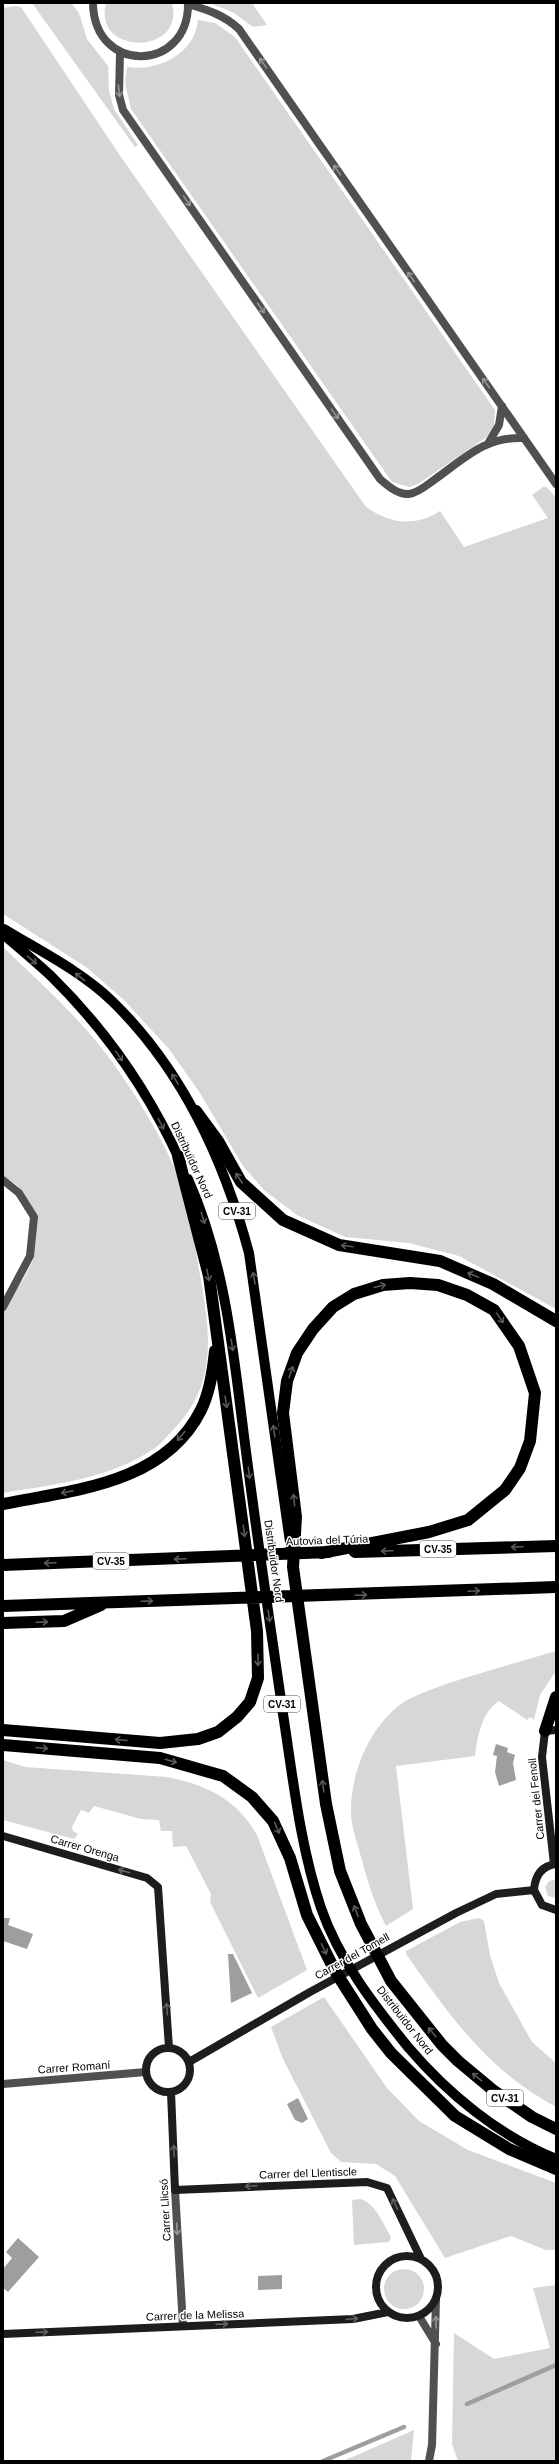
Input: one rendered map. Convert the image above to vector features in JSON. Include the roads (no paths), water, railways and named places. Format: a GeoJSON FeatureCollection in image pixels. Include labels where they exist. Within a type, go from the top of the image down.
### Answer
{"type":"FeatureCollection","features":[{"type":"Feature","properties":{"kind":"highway"},"geometry":{"type":"LineString","coordinates":[[196,1111],[218,1141],[241,1182],[283,1220],[339,1245],[440,1261],[493,1284],[556,1321]]}},
{"type":"Feature","properties":{"kind":"highway"},"geometry":{"type":"LineString","coordinates":[[3,1730],[160,1744],[198,1739],[218,1732],[237,1717],[250,1702],[258,1678],[257,1631],[208,1276],[178,1156]]}},
{"type":"Feature","properties":{"kind":"highway"},"geometry":{"type":"LineString","coordinates":[[293,1567],[296,1517],[283,1413],[287,1381],[297,1353],[313,1329],[333,1307],[354,1294],[383,1285],[410,1283],[438,1285],[467,1295],[494,1310],[519,1346],[535,1393],[530,1441],[520,1468],[505,1490],[468,1520],[429,1532],[321,1553]]}},
{"type":"Feature","properties":{"kind":"highway"},"geometry":{"type":"LineString","coordinates":[[3,1504],[94,1486],[130,1474],[161,1458],[182,1436],[201,1410],[209,1387],[217,1336]]}},
{"type":"Feature","properties":{"kind":"highway","name":"Autovia del Túria"},"geometry":{"type":"LineString","coordinates":[[3,1565],[556,1546]]}},
{"type":"Feature","properties":{"kind":"highway","name":"Distribuïdor Nord"},"geometry":{"type":"LineString","coordinates":[[293,1567],[326,1804],[340,1871],[361,1924],[391,1981],[442,2045],[458,2061],[494,2091],[532,2117],[556,2129]]}},
{"type":"Feature","properties":{"kind":"highway"},"geometry":{"type":"LineString","coordinates":[[3,1606],[556,1587]]}},
{"type":"Feature","properties":{"kind":"highway"},"geometry":{"type":"LineString","coordinates":[[3,1623],[64,1621],[108,1602]]}},
{"type":"Feature","properties":{"kind":"highway"},"geometry":{"type":"LineString","coordinates":[[551,1731],[556,1697]]}},
{"type":"Feature","properties":{"kind":"highway"},"geometry":{"type":"LineString","coordinates":[[3,1745],[160,1758],[223,1776],[252,1798],[274,1821],[290,1858],[307,1915],[334,1971],[372,2030],[392,2053],[455,2116],[510,2149],[556,2169]]}},
{"type":"Feature","properties":{"kind":"main road","name":"Distribuïdor Nord"},"geometry":{"type":"LineString","coordinates":[[3,928],[71,969],[111,1001],[162,1058],[196,1111],[211,1144],[240,1220],[249,1253],[293,1567]]}},
{"type":"Feature","properties":{"kind":"main road","name":"Distribuïdor Nord"},"geometry":{"type":"LineString","coordinates":[[3,934],[51,976],[109,1042],[143,1091],[178,1156],[198,1202],[216,1257],[226,1307],[256,1530],[300,1822],[322,1908],[346,1960],[375,2006],[424,2066],[458,2097],[506,2132],[556,2159]]}},
{"type":"Feature","properties":{"kind":"street"},"geometry":{"type":"LineString","coordinates":[[92,3],[93,17],[98,32],[107,44],[120,53],[134,56],[148,56],[162,52],[174,43],[182,32],[187,18],[188,3],[215,12],[229,20],[239,29],[556,484]]}},
{"type":"Feature","properties":{"kind":"street"},"geometry":{"type":"LineString","coordinates":[[120,53],[119,87],[123,110],[380,479],[393,490],[409,494],[424,487],[489,442],[507,437],[524,438]]}},
{"type":"Feature","properties":{"kind":"street"},"geometry":{"type":"LineString","coordinates":[[489,442],[499,425],[502,406]]}},
{"type":"Feature","properties":{"kind":"street"},"geometry":{"type":"LineString","coordinates":[[3,1180],[19,1193],[34,1217],[30,1256],[3,1307]]}},
{"type":"Feature","properties":{"kind":"street","name":"Carrer del Fenoll"},"geometry":{"type":"LineString","coordinates":[[551,1731],[542,1757],[555,1864]]}},
{"type":"Feature","properties":{"kind":"street","name":"Carrer Orenga"},"geometry":{"type":"LineString","coordinates":[[3,1836],[147,1878],[158,1887],[169,2048]]}},
{"type":"Feature","properties":{"kind":"street"},"geometry":{"type":"LineString","coordinates":[[555,1864],[543,1869],[538,1874],[534,1890],[542,1904],[556,1910]]}},
{"type":"Feature","properties":{"kind":"street","name":"Carrer del Tomell"},"geometry":{"type":"LineString","coordinates":[[189,2062],[409,1937],[496,1894],[534,1890]]}},
{"type":"Feature","properties":{"kind":"street"},"geometry":{"type":"LineString","coordinates":[[169,2048],[181,2052],[189,2062],[190,2076],[183,2087],[171,2092],[159,2091],[150,2084],[146,2072],[147,2063],[152,2055],[160,2050],[169,2048]]}},
{"type":"Feature","properties":{"kind":"street","name":"Carrer Romaní"},"geometry":{"type":"LineString","coordinates":[[3,2084],[146,2072]]}},
{"type":"Feature","properties":{"kind":"street","name":"Carrer Llicsó"},"geometry":{"type":"LineString","coordinates":[[171,2092],[183,2326]]}},
{"type":"Feature","properties":{"kind":"street","name":"Carrer del Llentiscle"},"geometry":{"type":"LineString","coordinates":[[175,2190],[367,2182],[387,2188],[421,2259]]}},
{"type":"Feature","properties":{"kind":"street"},"geometry":{"type":"LineString","coordinates":[[429,2461],[432,2445],[436,2345],[436,2300],[438,2286],[435,2272],[421,2259],[401,2256],[392,2260],[381,2271],[376,2285],[377,2295],[388,2312],[402,2318],[418,2316],[432,2307],[436,2300]]}},
{"type":"Feature","properties":{"kind":"street","name":"Carrer de la Melissa"},"geometry":{"type":"LineString","coordinates":[[3,2334],[353,2319],[388,2312]]}},
{"type":"Feature","properties":{"kind":"street"},"geometry":{"type":"LineString","coordinates":[[418,2316],[436,2345]]}},
{"type":"Feature","properties":{"kind":"waterway"},"geometry":{"type":"LineString","coordinates":[[467,2404],[556,2365]]}},
{"type":"Feature","properties":{"kind":"waterway"},"geometry":{"type":"LineString","coordinates":[[323,2461],[404,2427]]}}]}
